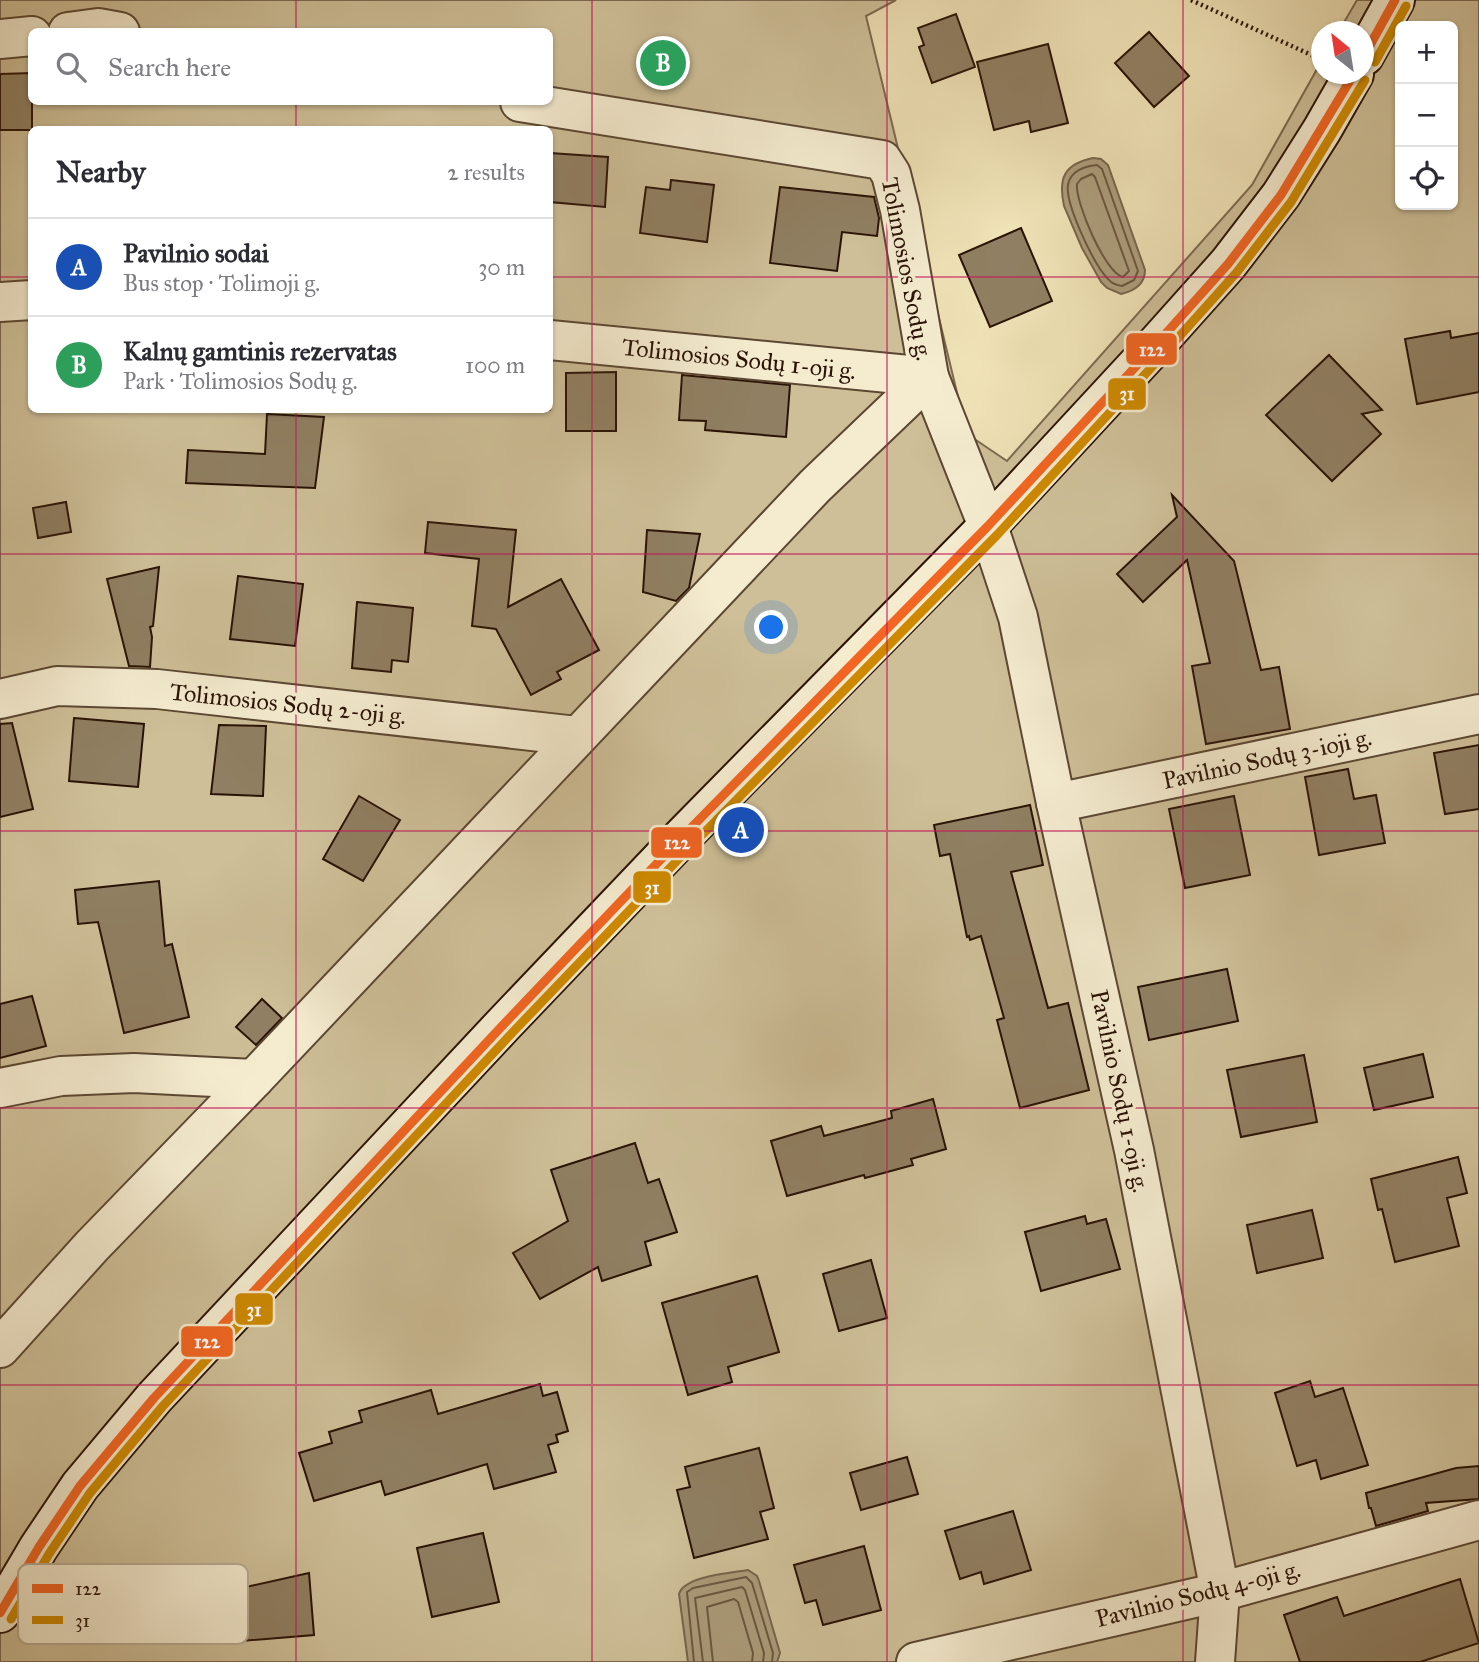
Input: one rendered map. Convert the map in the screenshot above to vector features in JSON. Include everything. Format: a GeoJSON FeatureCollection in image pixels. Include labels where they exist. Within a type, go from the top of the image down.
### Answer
{"type":"FeatureCollection","features":[{"type":"Feature","properties":{"kind":"street"},"geometry":{"type":"LineString","coordinates":[[1374,37],[1395,0]]}},
{"type":"Feature","properties":{"kind":"street"},"geometry":{"type":"LineString","coordinates":[[0,39],[28,36]]}},
{"type":"Feature","properties":{"kind":"street"},"geometry":{"type":"LineString","coordinates":[[29,1564],[80,1486],[154,1398],[675,845],[988,526],[1228,264],[1281,195],[1348,84]]}},
{"type":"Feature","properties":{"kind":"street","name":"Tolimosios Sodų g."},"geometry":{"type":"LineString","coordinates":[[539,105],[882,160],[891,174],[900,210],[929,377],[988,526]]}},
{"type":"Feature","properties":{"kind":"street"},"geometry":{"type":"LineString","coordinates":[[0,302],[28,300]]}},
{"type":"Feature","properties":{"kind":"street","name":"Tolimosios Sodų 1-oji g."},"geometry":{"type":"LineString","coordinates":[[553,340],[929,377]]}},
{"type":"Feature","properties":{"kind":"street"},"geometry":{"type":"LineString","coordinates":[[0,1348],[92,1246],[254,1079],[815,486],[929,377]]}},
{"type":"Feature","properties":{"kind":"street","name":"Pavilnio Sodų 1-oji g."},"geometry":{"type":"LineString","coordinates":[[988,526],[1018,617],[1056,803],[1134,1150],[1220,1592],[1215,1662]]}},
{"type":"Feature","properties":{"kind":"street","name":"Tolimosios Sodų 2-oji g."},"geometry":{"type":"LineString","coordinates":[[0,699],[57,686],[157,689],[577,736]]}},
{"type":"Feature","properties":{"kind":"street","name":"Pavilnio Sodų 3-ioji g."},"geometry":{"type":"LineString","coordinates":[[1056,803],[1479,714]]}},
{"type":"Feature","properties":{"kind":"street"},"geometry":{"type":"LineString","coordinates":[[0,1088],[61,1076],[134,1073],[254,1079]]}},
{"type":"Feature","properties":{"kind":"street","name":"Pavilnio Sodų 4-oji g."},"geometry":{"type":"LineString","coordinates":[[916,1662],[1220,1592],[1479,1520]]}},
{"type":"Feature","properties":{"kind":"street"},"geometry":{"type":"LineString","coordinates":[[0,1613],[18,1583]]}},
{"type":"Feature","properties":{"kind":"path"},"geometry":{"type":"LineString","coordinates":[[1191,0],[1311,54]]}},
{"type":"Feature","properties":{"kind":"shaded area"},"geometry":{"type":"Polygon","coordinates":[[[0,0],[896,0],[866,16],[967,434],[1007,461],[1252,185],[1311,80],[1311,84],[1374,84],[1374,21],[1345,21],[1357,0],[1479,0],[1479,1662],[0,1662],[0,0]]]}},
{"type":"Feature","properties":{"kind":"water"},"geometry":{"type":"Polygon","coordinates":[[[1093,158],[1101,159],[1108,165],[1145,270],[1143,280],[1138,286],[1121,294],[1101,282],[1082,248],[1064,206],[1062,188],[1065,174],[1075,164],[1093,158]]]}},
{"type":"Feature","properties":{"kind":"water"},"geometry":{"type":"Polygon","coordinates":[[[748,1570],[757,1576],[759,1581],[780,1653],[777,1662],[688,1662],[679,1594],[683,1588],[699,1579],[748,1570]]]}},
{"type":"Feature","properties":{"kind":"building"},"geometry":{"type":"Polygon","coordinates":[[[956,14],[975,67],[932,83],[919,47],[924,45],[918,28],[956,14]]]}},
{"type":"Feature","properties":{"kind":"building"},"geometry":{"type":"Polygon","coordinates":[[[1149,32],[1189,76],[1154,107],[1115,63],[1149,32]]]}},
{"type":"Feature","properties":{"kind":"building"},"geometry":{"type":"Polygon","coordinates":[[[1048,44],[1068,123],[1031,132],[1029,121],[994,130],[977,62],[1048,44]]]}},
{"type":"Feature","properties":{"kind":"building"},"geometry":{"type":"Polygon","coordinates":[[[28,73],[28,105],[32,105],[32,126],[28,126],[28,130],[0,130],[0,74],[28,73]]]}},
{"type":"Feature","properties":{"kind":"building"},"geometry":{"type":"Polygon","coordinates":[[[553,153],[608,157],[605,207],[553,202],[553,153]]]}},
{"type":"Feature","properties":{"kind":"building"},"geometry":{"type":"Polygon","coordinates":[[[671,180],[714,185],[707,242],[640,233],[646,187],[670,190],[671,180]]]}},
{"type":"Feature","properties":{"kind":"building"},"geometry":{"type":"Polygon","coordinates":[[[780,187],[874,197],[879,218],[877,236],[842,232],[837,271],[770,263],[780,187]]]}},
{"type":"Feature","properties":{"kind":"building"},"geometry":{"type":"Polygon","coordinates":[[[1021,228],[1052,301],[990,327],[959,255],[1021,228]]]}},
{"type":"Feature","properties":{"kind":"building"},"geometry":{"type":"Polygon","coordinates":[[[1450,331],[1451,338],[1479,333],[1479,392],[1417,404],[1405,339],[1450,331]]]}},
{"type":"Feature","properties":{"kind":"building"},"geometry":{"type":"Polygon","coordinates":[[[1329,355],[1382,410],[1362,414],[1381,434],[1332,481],[1266,415],[1329,355]]]}},
{"type":"Feature","properties":{"kind":"building"},"geometry":{"type":"Polygon","coordinates":[[[616,372],[616,431],[566,431],[566,373],[616,372]]]}},
{"type":"Feature","properties":{"kind":"building"},"geometry":{"type":"Polygon","coordinates":[[[682,375],[790,385],[786,437],[705,430],[706,421],[679,420],[682,375]]]}},
{"type":"Feature","properties":{"kind":"building"},"geometry":{"type":"Polygon","coordinates":[[[267,414],[324,417],[315,488],[186,483],[188,450],[265,454],[267,414]]]}},
{"type":"Feature","properties":{"kind":"building"},"geometry":{"type":"Polygon","coordinates":[[[1172,495],[1234,561],[1261,670],[1279,667],[1290,729],[1206,744],[1192,666],[1210,663],[1187,560],[1143,602],[1117,574],[1177,517],[1172,495]]]}},
{"type":"Feature","properties":{"kind":"building"},"geometry":{"type":"Polygon","coordinates":[[[66,502],[71,532],[38,538],[33,508],[66,502]]]}},
{"type":"Feature","properties":{"kind":"building"},"geometry":{"type":"Polygon","coordinates":[[[428,522],[516,530],[508,607],[561,579],[599,650],[557,672],[561,679],[531,695],[496,629],[472,626],[479,559],[425,553],[428,522]]]}},
{"type":"Feature","properties":{"kind":"building"},"geometry":{"type":"Polygon","coordinates":[[[647,530],[700,534],[689,588],[676,601],[643,592],[647,530]]]}},
{"type":"Feature","properties":{"kind":"building"},"geometry":{"type":"Polygon","coordinates":[[[159,567],[153,626],[150,627],[150,667],[129,666],[107,579],[159,567]]]}},
{"type":"Feature","properties":{"kind":"building"},"geometry":{"type":"Polygon","coordinates":[[[238,576],[303,584],[295,646],[230,639],[238,576]]]}},
{"type":"Feature","properties":{"kind":"building"},"geometry":{"type":"Polygon","coordinates":[[[357,602],[413,608],[408,662],[392,660],[391,672],[352,668],[357,602]]]}},
{"type":"Feature","properties":{"kind":"building"},"geometry":{"type":"Polygon","coordinates":[[[74,718],[144,724],[138,787],[69,781],[74,718]]]}},
{"type":"Feature","properties":{"kind":"building"},"geometry":{"type":"Polygon","coordinates":[[[12,723],[33,809],[0,817],[0,724],[12,723]]]}},
{"type":"Feature","properties":{"kind":"building"},"geometry":{"type":"Polygon","coordinates":[[[219,725],[266,726],[263,796],[211,794],[219,725]]]}},
{"type":"Feature","properties":{"kind":"building"},"geometry":{"type":"Polygon","coordinates":[[[1479,745],[1479,809],[1445,814],[1434,753],[1479,745]]]}},
{"type":"Feature","properties":{"kind":"building"},"geometry":{"type":"Polygon","coordinates":[[[1348,769],[1354,799],[1376,795],[1385,843],[1319,855],[1305,777],[1348,769]]]}},
{"type":"Feature","properties":{"kind":"building"},"geometry":{"type":"Polygon","coordinates":[[[359,796],[400,820],[363,881],[323,859],[359,796]]]}},
{"type":"Feature","properties":{"kind":"building"},"geometry":{"type":"Polygon","coordinates":[[[1234,796],[1250,875],[1185,888],[1169,809],[1234,796]]]}},
{"type":"Feature","properties":{"kind":"building"},"geometry":{"type":"Polygon","coordinates":[[[1030,805],[1043,865],[1011,872],[1048,1008],[1068,1003],[1089,1090],[1020,1108],[997,1020],[1004,1018],[981,936],[970,940],[969,936],[967,937],[950,854],[940,856],[934,825],[1030,805]]]}},
{"type":"Feature","properties":{"kind":"building"},"geometry":{"type":"Polygon","coordinates":[[[159,881],[165,946],[172,944],[189,1017],[124,1033],[98,922],[78,924],[75,890],[159,881]]]}},
{"type":"Feature","properties":{"kind":"building"},"geometry":{"type":"Polygon","coordinates":[[[1227,969],[1238,1021],[1149,1040],[1138,987],[1227,969]]]}},
{"type":"Feature","properties":{"kind":"building"},"geometry":{"type":"Polygon","coordinates":[[[32,996],[46,1046],[0,1058],[0,1004],[32,996]]]}},
{"type":"Feature","properties":{"kind":"building"},"geometry":{"type":"Polygon","coordinates":[[[262,999],[282,1018],[256,1045],[236,1027],[262,999]]]}},
{"type":"Feature","properties":{"kind":"building"},"geometry":{"type":"Polygon","coordinates":[[[1423,1054],[1433,1097],[1374,1110],[1364,1068],[1423,1054]]]}},
{"type":"Feature","properties":{"kind":"building"},"geometry":{"type":"Polygon","coordinates":[[[1304,1055],[1317,1122],[1241,1137],[1227,1070],[1304,1055]]]}},
{"type":"Feature","properties":{"kind":"building"},"geometry":{"type":"Polygon","coordinates":[[[933,1099],[946,1149],[911,1159],[913,1165],[787,1196],[771,1141],[821,1126],[824,1136],[892,1118],[891,1111],[933,1099]]]}},
{"type":"Feature","properties":{"kind":"building"},"geometry":{"type":"Polygon","coordinates":[[[635,1143],[648,1183],[659,1179],[677,1232],[645,1242],[651,1265],[602,1281],[598,1267],[540,1299],[513,1253],[568,1221],[551,1170],[635,1143]]]}},
{"type":"Feature","properties":{"kind":"building"},"geometry":{"type":"Polygon","coordinates":[[[1458,1157],[1467,1193],[1447,1198],[1459,1246],[1395,1262],[1382,1209],[1378,1210],[1371,1179],[1458,1157]]]}},
{"type":"Feature","properties":{"kind":"building"},"geometry":{"type":"Polygon","coordinates":[[[1312,1210],[1323,1258],[1257,1273],[1247,1225],[1312,1210]]]}},
{"type":"Feature","properties":{"kind":"building"},"geometry":{"type":"Polygon","coordinates":[[[1085,1216],[1087,1224],[1106,1219],[1120,1269],[1041,1291],[1025,1232],[1085,1216]]]}},
{"type":"Feature","properties":{"kind":"building"},"geometry":{"type":"Polygon","coordinates":[[[871,1260],[887,1318],[839,1331],[823,1274],[871,1260]]]}},
{"type":"Feature","properties":{"kind":"building"},"geometry":{"type":"Polygon","coordinates":[[[757,1276],[779,1352],[728,1367],[732,1382],[688,1395],[662,1303],[757,1276]]]}},
{"type":"Feature","properties":{"kind":"building"},"geometry":{"type":"Polygon","coordinates":[[[1310,1381],[1315,1397],[1343,1388],[1368,1465],[1321,1479],[1316,1460],[1297,1466],[1275,1393],[1310,1381]]]}},
{"type":"Feature","properties":{"kind":"building"},"geometry":{"type":"Polygon","coordinates":[[[540,1384],[543,1396],[557,1392],[568,1431],[556,1435],[558,1442],[548,1445],[556,1472],[494,1489],[487,1464],[385,1495],[381,1481],[314,1501],[299,1453],[332,1443],[329,1432],[362,1422],[359,1411],[431,1390],[438,1414],[540,1384]]]}},
{"type":"Feature","properties":{"kind":"building"},"geometry":{"type":"Polygon","coordinates":[[[759,1448],[774,1508],[760,1512],[768,1539],[694,1558],[677,1490],[690,1487],[685,1467],[759,1448]]]}},
{"type":"Feature","properties":{"kind":"building"},"geometry":{"type":"Polygon","coordinates":[[[907,1457],[918,1494],[861,1510],[850,1473],[907,1457]]]}},
{"type":"Feature","properties":{"kind":"building"},"geometry":{"type":"Polygon","coordinates":[[[1479,1466],[1479,1499],[1426,1503],[1428,1511],[1376,1526],[1366,1493],[1456,1468],[1479,1466]]]}},
{"type":"Feature","properties":{"kind":"building"},"geometry":{"type":"Polygon","coordinates":[[[1013,1511],[1031,1570],[984,1584],[981,1572],[960,1579],[945,1531],[1013,1511]]]}},
{"type":"Feature","properties":{"kind":"building"},"geometry":{"type":"Polygon","coordinates":[[[483,1533],[499,1602],[432,1617],[417,1548],[483,1533]]]}},
{"type":"Feature","properties":{"kind":"building"},"geometry":{"type":"Polygon","coordinates":[[[864,1546],[881,1610],[823,1625],[816,1600],[805,1603],[794,1565],[864,1546]]]}},
{"type":"Feature","properties":{"kind":"building"},"geometry":{"type":"Polygon","coordinates":[[[309,1573],[314,1635],[248,1640],[248,1586],[309,1573]]]}},
{"type":"Feature","properties":{"kind":"building"},"geometry":{"type":"Polygon","coordinates":[[[1460,1579],[1479,1643],[1420,1662],[1300,1662],[1284,1615],[1337,1597],[1344,1616],[1460,1579]]]}},
{"type":"Feature","properties":{"kind":"transit line","name":"122"},"geometry":{"type":"LineString","coordinates":[[1374,38],[1395,0]]}},
{"type":"Feature","properties":{"kind":"transit line","name":"31"},"geometry":{"type":"LineString","coordinates":[[1375,62],[1406,6]]}},
{"type":"Feature","properties":{"kind":"transit line","name":"122"},"geometry":{"type":"LineString","coordinates":[[29,1564],[80,1486],[154,1398],[684,835],[988,526],[1228,264],[1281,195],[1348,84]]}},
{"type":"Feature","properties":{"kind":"transit line","name":"31"},"geometry":{"type":"LineString","coordinates":[[43,1564],[90,1493],[163,1406],[512,1033],[693,844],[997,535],[1237,272],[1291,202],[1363,84]]}},
{"type":"Feature","properties":{"kind":"transit line","name":"122"},"geometry":{"type":"LineString","coordinates":[[0,1613],[18,1583]]}},
{"type":"Feature","properties":{"kind":"transit line","name":"31"},"geometry":{"type":"LineString","coordinates":[[11,1619],[18,1607]]}},
{"type":"Feature","properties":{"kind":"place","name":"Kalnų gamtinis rezervatas"},"geometry":{"type":"Point","coordinates":[663,63]}},
{"type":"Feature","properties":{"kind":"place","name":"Pavilnio sodai"},"geometry":{"type":"Point","coordinates":[741,830]}}]}
